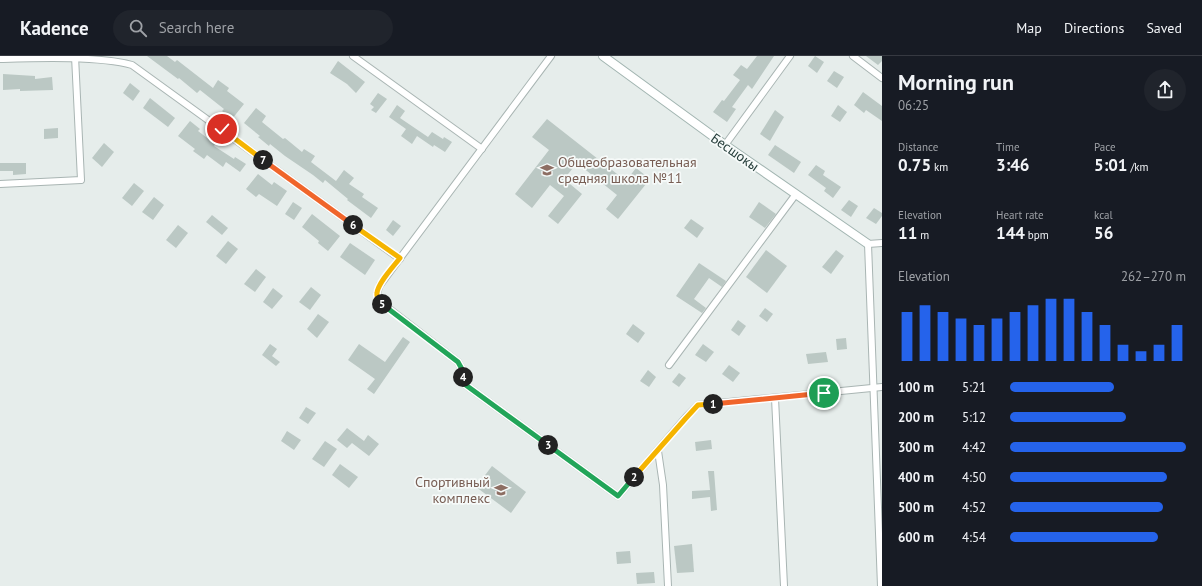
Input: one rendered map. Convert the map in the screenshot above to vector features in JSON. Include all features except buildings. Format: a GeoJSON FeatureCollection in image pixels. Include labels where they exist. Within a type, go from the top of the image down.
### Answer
{"type":"FeatureCollection","features":[{"type":"Feature","properties":{"kind":"street"},"geometry":{"type":"LineString","coordinates":[[0,59],[75,56],[112,58],[132,65],[400,258]]}},
{"type":"Feature","properties":{"kind":"street"},"geometry":{"type":"LineString","coordinates":[[0,184],[81,180],[75,56]]}},
{"type":"Feature","properties":{"kind":"street"},"geometry":{"type":"LineString","coordinates":[[353,56],[482,149]]}},
{"type":"Feature","properties":{"kind":"street"},"geometry":{"type":"LineString","coordinates":[[551,56],[380,285],[377,293],[378,299],[458,362],[463,371],[463,383],[618,496],[698,405],[882,388]]}},
{"type":"Feature","properties":{"kind":"street","name":"Бесшокы"},"geometry":{"type":"LineString","coordinates":[[603,56],[614,59],[725,145],[868,244]]}},
{"type":"Feature","properties":{"kind":"street"},"geometry":{"type":"LineString","coordinates":[[725,145],[790,56]]}},
{"type":"Feature","properties":{"kind":"street"},"geometry":{"type":"LineString","coordinates":[[853,56],[882,78]]}},
{"type":"Feature","properties":{"kind":"street"},"geometry":{"type":"LineString","coordinates":[[669,365],[796,194]]}},
{"type":"Feature","properties":{"kind":"street"},"geometry":{"type":"LineString","coordinates":[[881,586],[880,524],[868,244],[882,243]]}},
{"type":"Feature","properties":{"kind":"street"},"geometry":{"type":"LineString","coordinates":[[775,398],[784,586]]}},
{"type":"Feature","properties":{"kind":"street"},"geometry":{"type":"LineString","coordinates":[[658,451],[663,485],[668,586]]}},
{"type":"Feature","properties":{"kind":"place","name":"Общеобразовательная средняя школа №11"},"geometry":{"type":"Point","coordinates":[547,170]}},
{"type":"Feature","properties":{"kind":"place","name":"Спортивный комплекс"},"geometry":{"type":"Point","coordinates":[501,490]}},
{"type":"Feature","properties":{"kind":"route"},"geometry":{"type":"LineString","coordinates":[[222,129],[400,258],[380,285],[377,293],[378,299],[458,362],[463,371],[463,383],[618,496],[698,405],[824,393]]}}]}
